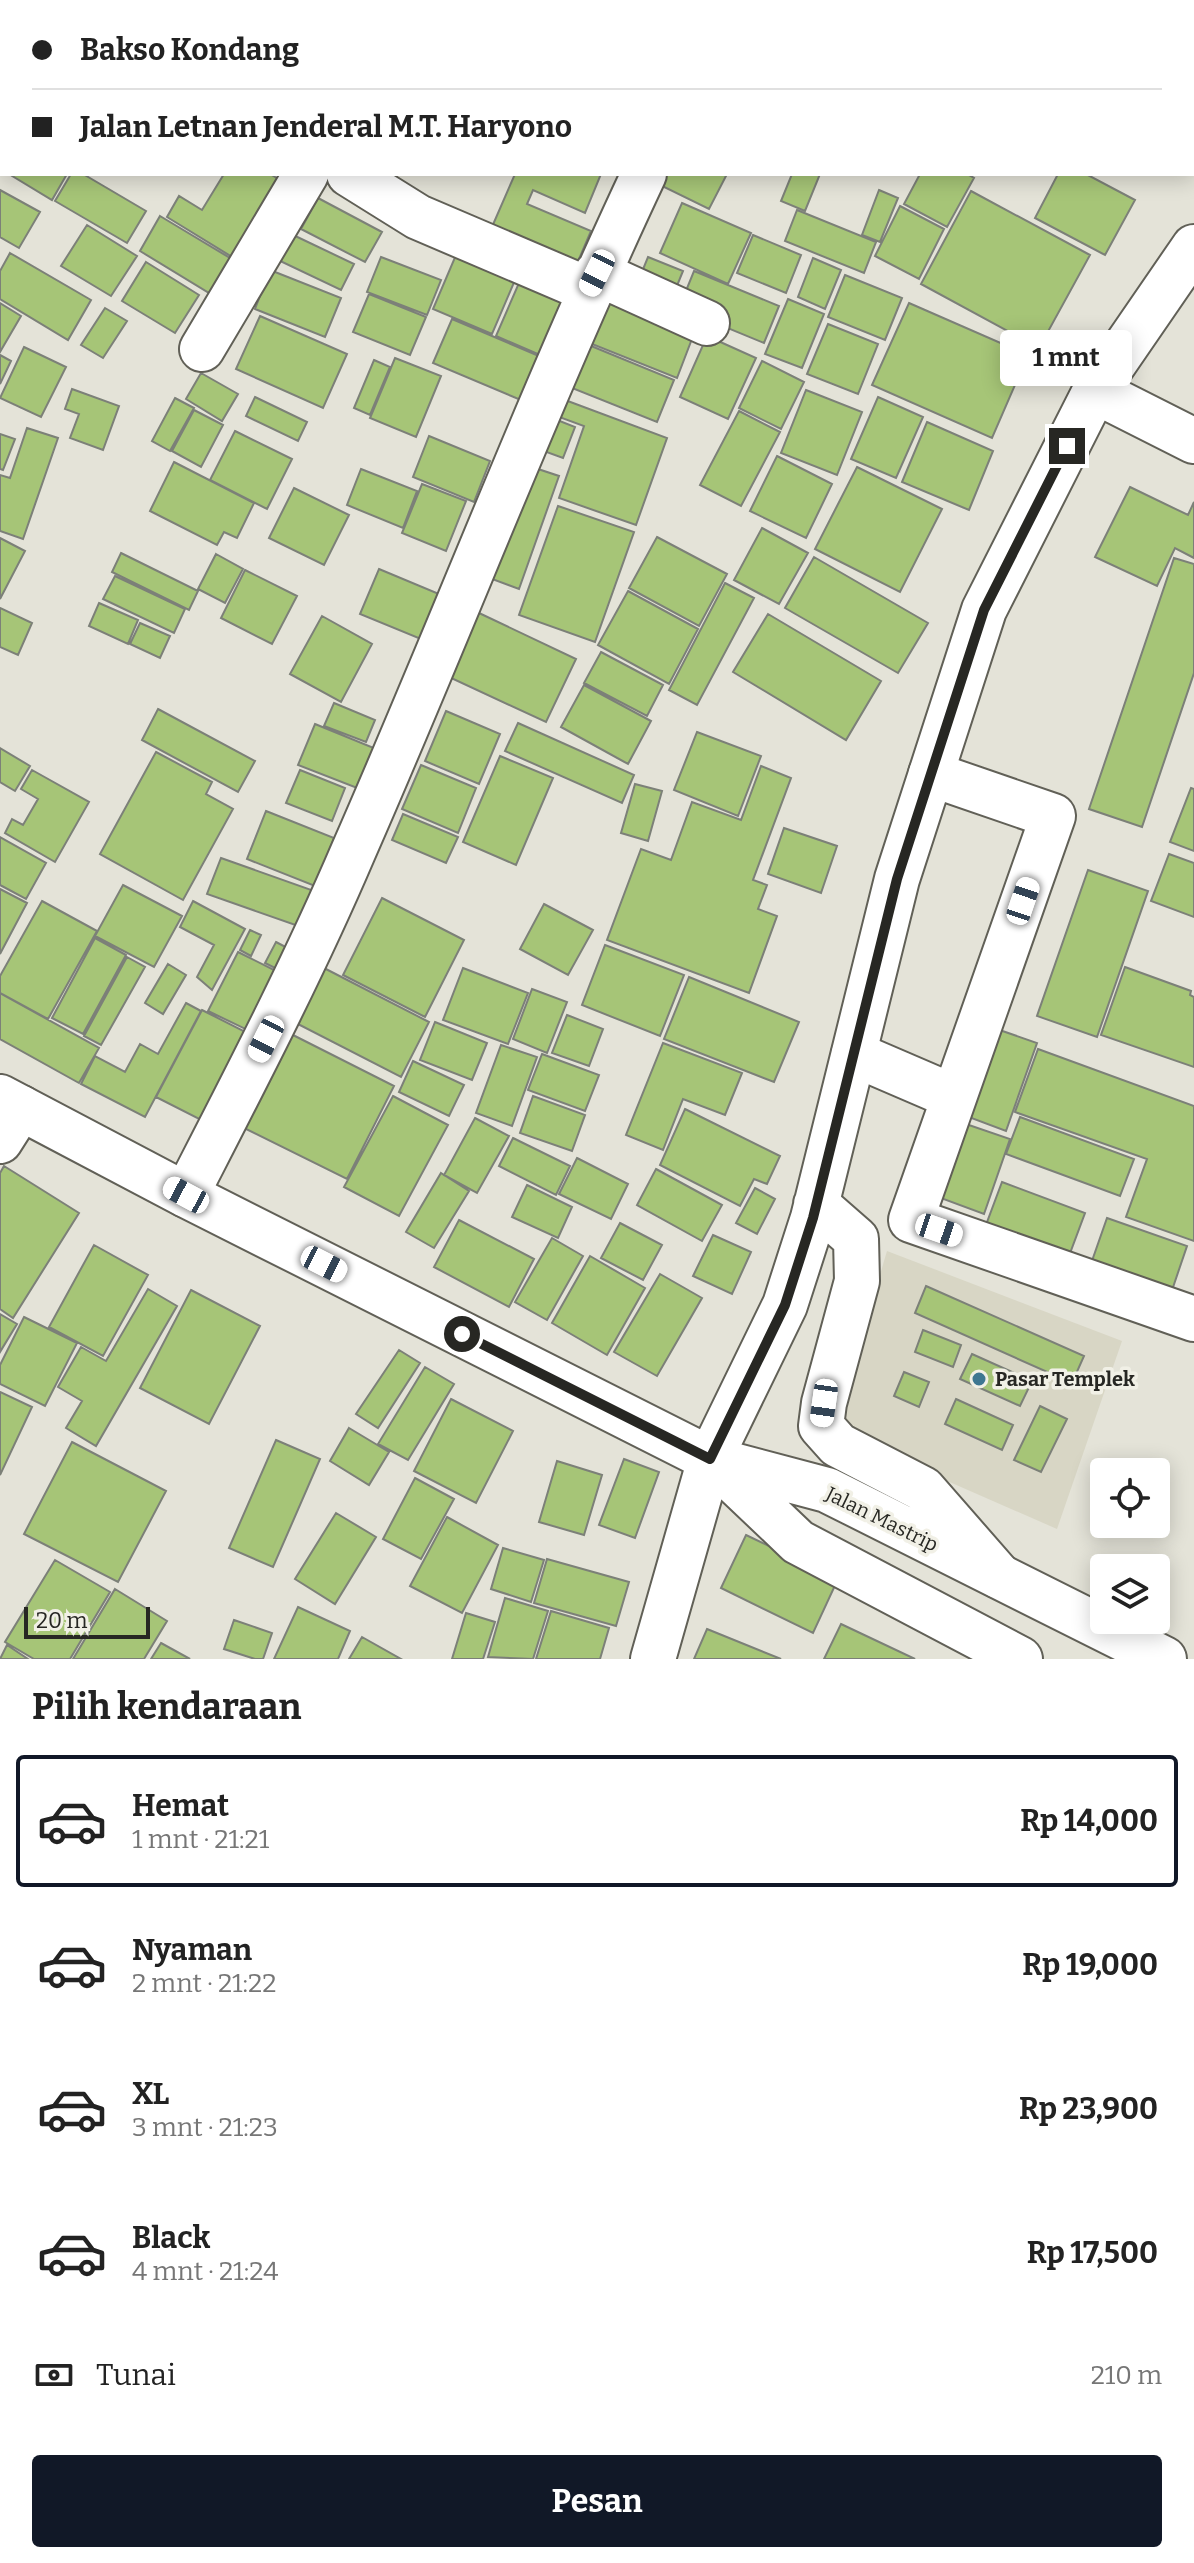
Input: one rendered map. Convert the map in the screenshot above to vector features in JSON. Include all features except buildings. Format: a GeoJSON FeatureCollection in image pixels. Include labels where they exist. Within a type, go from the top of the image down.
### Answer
{"type":"FeatureCollection","features":[{"type":"Feature","properties":{"kind":"main road"},"geometry":{"type":"LineString","coordinates":[[202,349],[305,176]]}},
{"type":"Feature","properties":{"kind":"main road"},"geometry":{"type":"LineString","coordinates":[[352,176],[418,217],[707,323]]}},
{"type":"Feature","properties":{"kind":"main road"},"geometry":{"type":"LineString","coordinates":[[186,1195],[266,1039],[353,854],[593,282],[643,176]]}},
{"type":"Feature","properties":{"kind":"main road"},"geometry":{"type":"LineString","coordinates":[[653,1659],[710,1459],[785,1305],[816,1204],[897,879],[984,610],[1095,391],[1194,247]]}},
{"type":"Feature","properties":{"kind":"main road"},"geometry":{"type":"LineString","coordinates":[[1095,391],[1194,441]]}},
{"type":"Feature","properties":{"kind":"main road"},"geometry":{"type":"LineString","coordinates":[[931,774],[1053,816],[911,1220],[1194,1319]]}},
{"type":"Feature","properties":{"kind":"main road"},"geometry":{"type":"LineString","coordinates":[[854,1054],[954,1097]]}},
{"type":"Feature","properties":{"kind":"main road"},"geometry":{"type":"LineString","coordinates":[[7,1115],[186,1195],[710,1459],[805,1546],[1020,1659]]}},
{"type":"Feature","properties":{"kind":"main road"},"geometry":{"type":"LineString","coordinates":[[816,1204],[856,1239],[857,1281],[824,1403],[821,1426],[838,1445],[923,1489],[999,1576]]}},
{"type":"Feature","properties":{"kind":"main road","name":"Jalan Mastrip"},"geometry":{"type":"LineString","coordinates":[[710,1459],[827,1490],[1164,1659]]}},
{"type":"Feature","properties":{"kind":"shaded area","name":"Pasar Templek"},"geometry":{"type":"Polygon","coordinates":[[[887,1251],[1122,1341],[1057,1529],[856,1441],[838,1417],[887,1251]]]}},
{"type":"Feature","properties":{"kind":"place","name":"Pasar Templek"},"geometry":{"type":"Point","coordinates":[979,1379]}},
{"type":"Feature","properties":{"kind":"route"},"geometry":{"type":"LineString","coordinates":[[462,1334],[710,1459],[785,1305],[813,1218],[897,879],[984,610],[1067,446]]}}]}
